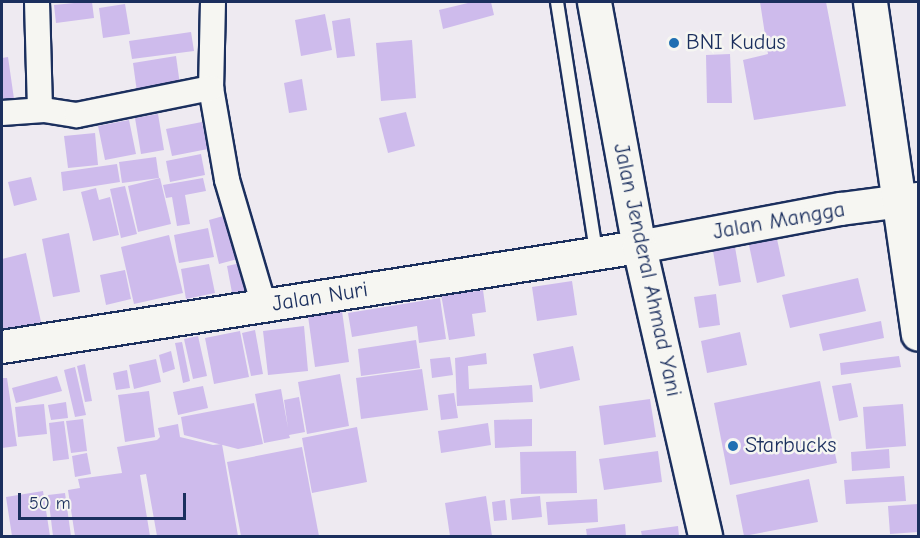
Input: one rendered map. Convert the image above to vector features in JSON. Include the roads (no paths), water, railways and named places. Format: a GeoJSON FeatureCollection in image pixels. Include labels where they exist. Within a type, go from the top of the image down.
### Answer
{"type":"FeatureCollection","features":[{"type":"Feature","properties":{"kind":"main road","name":"Jalan Jenderal Ahmad Yani"},"geometry":{"type":"LineString","coordinates":[[594,2],[639,247],[705,537]]}},
{"type":"Feature","properties":{"kind":"main road"},"geometry":{"type":"LineString","coordinates":[[870,2],[909,201],[918,334]]}},
{"type":"Feature","properties":{"kind":"street"},"geometry":{"type":"LineString","coordinates":[[37,2],[40,110]]}},
{"type":"Feature","properties":{"kind":"street"},"geometry":{"type":"LineString","coordinates":[[213,2],[211,88],[227,180],[264,306]]}},
{"type":"Feature","properties":{"kind":"street"},"geometry":{"type":"LineString","coordinates":[[2,113],[40,110],[77,115],[211,88]]}},
{"type":"Feature","properties":{"kind":"street","name":"Jalan Mangga"},"geometry":{"type":"LineString","coordinates":[[639,247],[841,209],[909,201]]}},
{"type":"Feature","properties":{"kind":"street","name":"Jalan Nuri"},"geometry":{"type":"LineString","coordinates":[[2,347],[639,247]]}},
{"type":"Feature","properties":{"kind":"lane"},"geometry":{"type":"LineString","coordinates":[[557,2],[596,253]]}},
{"type":"Feature","properties":{"kind":"place","name":"BNI Kudus"},"geometry":{"type":"Point","coordinates":[674,43]}},
{"type":"Feature","properties":{"kind":"place","name":"Starbucks"},"geometry":{"type":"Point","coordinates":[733,446]}}]}
